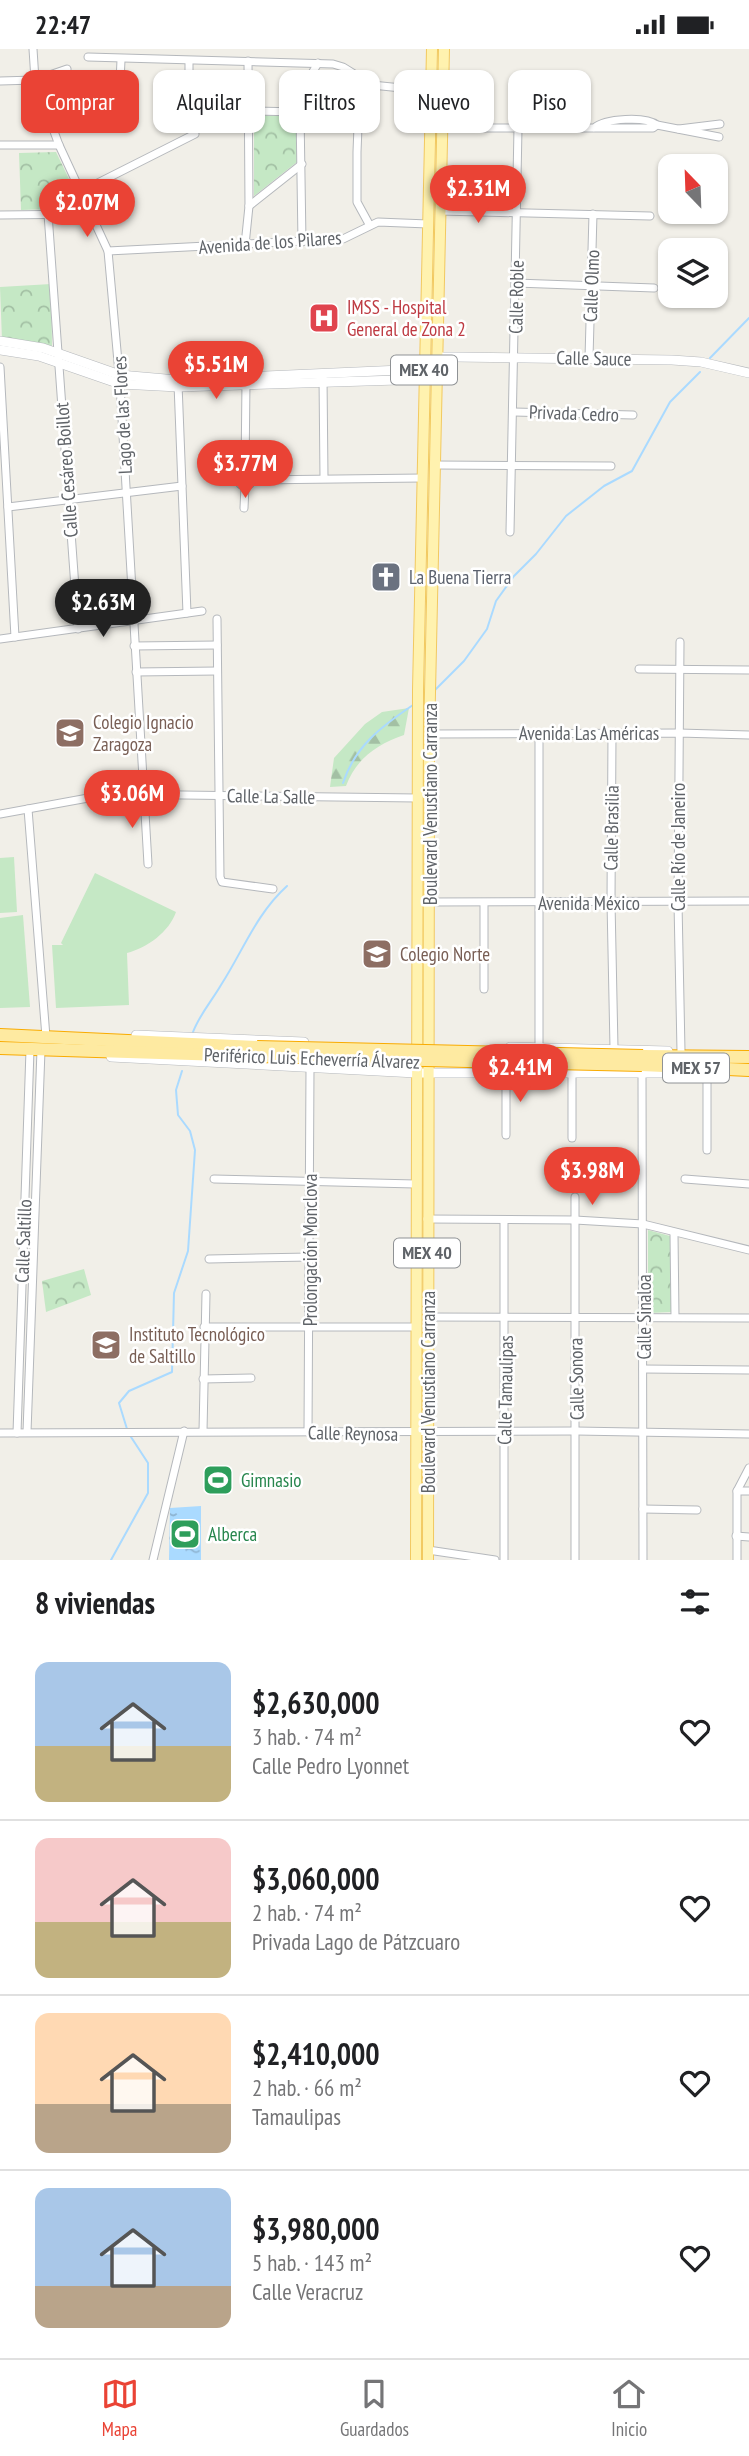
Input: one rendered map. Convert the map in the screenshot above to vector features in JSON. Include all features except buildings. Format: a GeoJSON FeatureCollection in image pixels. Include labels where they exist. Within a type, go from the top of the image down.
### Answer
{"type":"FeatureCollection","features":[{"type":"Feature","properties":{"kind":"highway","name":"Periférico Luis Echeverría Álvarez"},"geometry":{"type":"LineString","coordinates":[[0,1035],[257,1052]]}},
{"type":"Feature","properties":{"kind":"highway"},"geometry":{"type":"LineString","coordinates":[[0,1041],[36,1050]]}},
{"type":"Feature","properties":{"kind":"highway","name":"Periférico Luis Echeverría Álvarez"},"geometry":{"type":"LineString","coordinates":[[0,1048],[257,1052],[744,1070]]}},
{"type":"Feature","properties":{"kind":"highway","name":"Periférico Luis Echeverría Álvarez"},"geometry":{"type":"LineString","coordinates":[[642,1065],[707,1056],[749,1057]]}},
{"type":"Feature","properties":{"kind":"main road","name":"Boulevard Venustiano Carranza"},"geometry":{"type":"LineString","coordinates":[[432,49],[432,70]]}},
{"type":"Feature","properties":{"kind":"main road","name":"Boulevard Venustiano Carranza"},"geometry":{"type":"LineString","coordinates":[[443,49],[443,70]]}},
{"type":"Feature","properties":{"kind":"main road","name":"Boulevard Venustiano Carranza"},"geometry":{"type":"LineString","coordinates":[[424,1043],[417,798],[430,133]]}},
{"type":"Feature","properties":{"kind":"main road","name":"Boulevard Venustiano Carranza"},"geometry":{"type":"LineString","coordinates":[[428,1555],[416,1327],[415,1184],[429,902],[430,701],[442,133]]}},
{"type":"Feature","properties":{"kind":"main road"},"geometry":{"type":"LineString","coordinates":[[424,1043],[443,1047]]}},
{"type":"Feature","properties":{"kind":"main road","name":"Boulevard Venustiano Carranza"},"geometry":{"type":"LineString","coordinates":[[416,1560],[427,1317],[422,1073]]}},
{"type":"Feature","properties":{"kind":"street","name":"Lago de las Flores"},"geometry":{"type":"LineString","coordinates":[[33,49],[34,70]]}},
{"type":"Feature","properties":{"kind":"street"},"geometry":{"type":"LineString","coordinates":[[88,57],[121,60],[318,63],[339,65],[347,70]]}},
{"type":"Feature","properties":{"kind":"street"},"geometry":{"type":"LineString","coordinates":[[121,60],[121,70]]}},
{"type":"Feature","properties":{"kind":"street"},"geometry":{"type":"LineString","coordinates":[[189,61],[189,70]]}},
{"type":"Feature","properties":{"kind":"street"},"geometry":{"type":"LineString","coordinates":[[248,61],[248,70]]}},
{"type":"Feature","properties":{"kind":"street"},"geometry":{"type":"LineString","coordinates":[[314,70],[318,63]]}},
{"type":"Feature","properties":{"kind":"street"},"geometry":{"type":"LineString","coordinates":[[0,81],[21,80]]}},
{"type":"Feature","properties":{"kind":"street"},"geometry":{"type":"LineString","coordinates":[[591,128],[678,129],[720,124]]}},
{"type":"Feature","properties":{"kind":"street"},"geometry":{"type":"LineString","coordinates":[[678,129],[692,134],[719,137]]}},
{"type":"Feature","properties":{"kind":"street","name":"Lago de las Flores"},"geometry":{"type":"LineString","coordinates":[[55,133],[108,251],[120,380],[148,864]]}},
{"type":"Feature","properties":{"kind":"street"},"geometry":{"type":"LineString","coordinates":[[245,246],[249,206],[249,133]]}},
{"type":"Feature","properties":{"kind":"street"},"geometry":{"type":"LineString","coordinates":[[301,133],[302,242]]}},
{"type":"Feature","properties":{"kind":"street"},"geometry":{"type":"LineString","coordinates":[[358,133],[358,202],[369,224]]}},
{"type":"Feature","properties":{"kind":"street","name":"Calle Roble"},"geometry":{"type":"LineString","coordinates":[[510,532],[518,133]]}},
{"type":"Feature","properties":{"kind":"street"},"geometry":{"type":"LineString","coordinates":[[80,192],[195,134]]}},
{"type":"Feature","properties":{"kind":"street"},"geometry":{"type":"LineString","coordinates":[[0,145],[59,145]]}},
{"type":"Feature","properties":{"kind":"street"},"geometry":{"type":"LineString","coordinates":[[249,206],[302,165]]}},
{"type":"Feature","properties":{"kind":"street"},"geometry":{"type":"LineString","coordinates":[[440,211],[650,216]]}},
{"type":"Feature","properties":{"kind":"street","name":"Calle Cesáreo Boillot"},"geometry":{"type":"LineString","coordinates":[[48,214],[78,629]]}},
{"type":"Feature","properties":{"kind":"street"},"geometry":{"type":"LineString","coordinates":[[0,215],[91,214]]}},
{"type":"Feature","properties":{"kind":"street","name":"Calle Olmo"},"geometry":{"type":"LineString","coordinates":[[589,358],[593,214]]}},
{"type":"Feature","properties":{"kind":"street","name":"Avenida de los Pilares"},"geometry":{"type":"LineString","coordinates":[[108,251],[343,239],[369,224],[384,221],[428,225]]}},
{"type":"Feature","properties":{"kind":"street"},"geometry":{"type":"LineString","coordinates":[[516,283],[654,288]]}},
{"type":"Feature","properties":{"kind":"street"},"geometry":{"type":"LineString","coordinates":[[0,341],[58,357],[120,380],[178,384],[424,374],[438,379]]}},
{"type":"Feature","properties":{"kind":"street"},"geometry":{"type":"LineString","coordinates":[[0,350],[58,357]]}},
{"type":"Feature","properties":{"kind":"street"},"geometry":{"type":"LineString","coordinates":[[424,374],[438,357]]}},
{"type":"Feature","properties":{"kind":"street","name":"Calle Sauce"},"geometry":{"type":"LineString","coordinates":[[438,357],[692,361],[749,373]]}},
{"type":"Feature","properties":{"kind":"street"},"geometry":{"type":"LineString","coordinates":[[0,367],[15,637]]}},
{"type":"Feature","properties":{"kind":"street"},"geometry":{"type":"LineString","coordinates":[[323,378],[324,478]]}},
{"type":"Feature","properties":{"kind":"street"},"geometry":{"type":"LineString","coordinates":[[246,381],[245,472],[252,480]]}},
{"type":"Feature","properties":{"kind":"street"},"geometry":{"type":"LineString","coordinates":[[178,384],[187,613]]}},
{"type":"Feature","properties":{"kind":"street","name":"Privada Cedro"},"geometry":{"type":"LineString","coordinates":[[514,412],[634,415]]}},
{"type":"Feature","properties":{"kind":"street"},"geometry":{"type":"LineString","coordinates":[[436,465],[611,466]]}},
{"type":"Feature","properties":{"kind":"street"},"geometry":{"type":"LineString","coordinates":[[245,472],[238,478],[240,485],[245,486]]}},
{"type":"Feature","properties":{"kind":"street"},"geometry":{"type":"LineString","coordinates":[[244,507],[245,486],[252,480],[422,478]]}},
{"type":"Feature","properties":{"kind":"street"},"geometry":{"type":"LineString","coordinates":[[8,507],[182,486]]}},
{"type":"Feature","properties":{"kind":"street"},"geometry":{"type":"LineString","coordinates":[[0,639],[202,611]]}},
{"type":"Feature","properties":{"kind":"street"},"geometry":{"type":"LineString","coordinates":[[217,619],[220,877],[222,882],[273,890]]}},
{"type":"Feature","properties":{"kind":"street","name":"Calle Río de Janeiro"},"geometry":{"type":"LineString","coordinates":[[680,642],[678,903],[681,1051]]}},
{"type":"Feature","properties":{"kind":"street"},"geometry":{"type":"LineString","coordinates":[[134,646],[217,645]]}},
{"type":"Feature","properties":{"kind":"street"},"geometry":{"type":"LineString","coordinates":[[639,669],[749,670]]}},
{"type":"Feature","properties":{"kind":"street"},"geometry":{"type":"LineString","coordinates":[[136,672],[217,671]]}},
{"type":"Feature","properties":{"kind":"street"},"geometry":{"type":"LineString","coordinates":[[539,733],[539,1047]]}},
{"type":"Feature","properties":{"kind":"street","name":"Calle Brasilia"},"geometry":{"type":"LineString","coordinates":[[612,733],[614,1048]]}},
{"type":"Feature","properties":{"kind":"street","name":"Avenida Las Américas"},"geometry":{"type":"LineString","coordinates":[[430,734],[749,735]]}},
{"type":"Feature","properties":{"kind":"street","name":"Calle La Salle"},"geometry":{"type":"LineString","coordinates":[[0,814],[110,794],[417,798]]}},
{"type":"Feature","properties":{"kind":"street"},"geometry":{"type":"LineString","coordinates":[[28,809],[46,1037]]}},
{"type":"Feature","properties":{"kind":"street","name":"Avenida México"},"geometry":{"type":"LineString","coordinates":[[429,902],[749,901]]}},
{"type":"Feature","properties":{"kind":"street"},"geometry":{"type":"LineString","coordinates":[[484,902],[484,989]]}},
{"type":"Feature","properties":{"kind":"street","name":"Periférico Luis Echeverría Álvarez"},"geometry":{"type":"LineString","coordinates":[[69,1039],[112,1035],[399,1047],[424,1043]]}},
{"type":"Feature","properties":{"kind":"street"},"geometry":{"type":"LineString","coordinates":[[444,1072],[437,1066],[436,1057],[442,1050],[458,1046]]}},
{"type":"Feature","properties":{"kind":"street"},"geometry":{"type":"LineString","coordinates":[[398,1073],[408,1062],[407,1054],[399,1047]]}},
{"type":"Feature","properties":{"kind":"street","name":"Periférico Luis Echeverría Álvarez"},"geometry":{"type":"LineString","coordinates":[[443,1047],[614,1048],[681,1051],[707,1056]]}},
{"type":"Feature","properties":{"kind":"street","name":"Calle Saltillo"},"geometry":{"type":"LineString","coordinates":[[27,1432],[36,1050]]}},
{"type":"Feature","properties":{"kind":"street","name":"Calle Saltillo"},"geometry":{"type":"LineString","coordinates":[[17,1433],[36,1050]]}},
{"type":"Feature","properties":{"kind":"street"},"geometry":{"type":"LineString","coordinates":[[79,1051],[127,1059],[398,1073],[572,1073],[642,1065],[707,1074],[744,1070]]}},
{"type":"Feature","properties":{"kind":"street","name":"Calle Sinaloa"},"geometry":{"type":"LineString","coordinates":[[642,1065],[643,1560]]}},
{"type":"Feature","properties":{"kind":"street","name":"Prolongación Monclova"},"geometry":{"type":"LineString","coordinates":[[308,1432],[310,1067]]}},
{"type":"Feature","properties":{"kind":"street"},"geometry":{"type":"LineString","coordinates":[[506,1073],[506,1135]]}},
{"type":"Feature","properties":{"kind":"street"},"geometry":{"type":"LineString","coordinates":[[572,1073],[572,1138]]}},
{"type":"Feature","properties":{"kind":"street"},"geometry":{"type":"LineString","coordinates":[[707,1074],[707,1150]]}},
{"type":"Feature","properties":{"kind":"street"},"geometry":{"type":"LineString","coordinates":[[214,1179],[415,1184]]}},
{"type":"Feature","properties":{"kind":"street"},"geometry":{"type":"LineString","coordinates":[[685,1179],[749,1184]]}},
{"type":"Feature","properties":{"kind":"street","name":"Calle Sonora"},"geometry":{"type":"LineString","coordinates":[[575,1197],[575,1560]]}},
{"type":"Feature","properties":{"kind":"street"},"geometry":{"type":"LineString","coordinates":[[427,1219],[575,1220],[643,1224],[749,1250]]}},
{"type":"Feature","properties":{"kind":"street","name":"Calle Tamaulipas"},"geometry":{"type":"LineString","coordinates":[[504,1221],[504,1560]]}},
{"type":"Feature","properties":{"kind":"street"},"geometry":{"type":"LineString","coordinates":[[674,1233],[675,1317]]}},
{"type":"Feature","properties":{"kind":"street"},"geometry":{"type":"LineString","coordinates":[[209,1259],[310,1257]]}},
{"type":"Feature","properties":{"kind":"street"},"geometry":{"type":"LineString","coordinates":[[203,1431],[206,1294]]}},
{"type":"Feature","properties":{"kind":"street"},"geometry":{"type":"LineString","coordinates":[[427,1317],[749,1318]]}},
{"type":"Feature","properties":{"kind":"street"},"geometry":{"type":"LineString","coordinates":[[204,1327],[416,1327]]}},
{"type":"Feature","properties":{"kind":"street"},"geometry":{"type":"LineString","coordinates":[[643,1369],[749,1370]]}},
{"type":"Feature","properties":{"kind":"street"},"geometry":{"type":"LineString","coordinates":[[203,1379],[251,1378]]}},
{"type":"Feature","properties":{"kind":"street"},"geometry":{"type":"LineString","coordinates":[[153,1560],[184,1431]]}},
{"type":"Feature","properties":{"kind":"street","name":"Calle Reynosa"},"geometry":{"type":"LineString","coordinates":[[0,1433],[203,1431],[422,1434],[576,1431],[749,1434]]}},
{"type":"Feature","properties":{"kind":"street"},"geometry":{"type":"LineString","coordinates":[[737,1560],[737,1491],[749,1468]]}},
{"type":"Feature","properties":{"kind":"street"},"geometry":{"type":"LineString","coordinates":[[737,1491],[749,1491]]}},
{"type":"Feature","properties":{"kind":"street"},"geometry":{"type":"LineString","coordinates":[[643,1509],[697,1510]]}},
{"type":"Feature","properties":{"kind":"street"},"geometry":{"type":"LineString","coordinates":[[736,1536],[749,1537]]}},
{"type":"Feature","properties":{"kind":"street"},"geometry":{"type":"LineString","coordinates":[[428,1555],[495,1560]]}},
{"type":"Feature","properties":{"kind":"green space"},"geometry":{"type":"Polygon","coordinates":[[[265,115],[279,116],[279,133],[298,133],[297,162],[254,196],[254,133],[265,133],[265,115]]]}},
{"type":"Feature","properties":{"kind":"green space"},"geometry":{"type":"Polygon","coordinates":[[[56,152],[83,208],[21,210],[19,153],[56,152]]]}},
{"type":"Feature","properties":{"kind":"green space"},"geometry":{"type":"Polygon","coordinates":[[[51,284],[52,346],[2,340],[0,287],[51,284]]]}},
{"type":"Feature","properties":{"kind":"green space"},"geometry":{"type":"Polygon","coordinates":[[[409,708],[404,735],[376,748],[362,760],[346,786],[330,787],[334,758],[365,724],[382,712],[409,708]]]}},
{"type":"Feature","properties":{"kind":"green space"},"geometry":{"type":"Polygon","coordinates":[[[14,857],[17,912],[0,913],[0,858],[14,857]]]}},
{"type":"Feature","properties":{"kind":"green space"},"geometry":{"type":"Polygon","coordinates":[[[95,873],[176,912],[168,926],[156,938],[127,953],[129,1005],[56,1008],[52,945],[63,945],[61,943],[95,873]]]}},
{"type":"Feature","properties":{"kind":"green space"},"geometry":{"type":"Polygon","coordinates":[[[23,915],[30,1007],[0,1008],[0,918],[23,915]]]}},
{"type":"Feature","properties":{"kind":"green space"},"geometry":{"type":"Polygon","coordinates":[[[648,1230],[670,1236],[672,1312],[648,1313],[648,1230]]]}},
{"type":"Feature","properties":{"kind":"green space"},"geometry":{"type":"Polygon","coordinates":[[[84,1269],[91,1295],[46,1312],[42,1281],[84,1269]]]}},
{"type":"Feature","properties":{"kind":"water","name":"Alberca"},"geometry":{"type":"Polygon","coordinates":[[[201,1506],[201,1560],[169,1560],[170,1508],[201,1506]]]}},
{"type":"Feature","properties":{"kind":"waterway"},"geometry":{"type":"LineString","coordinates":[[710,358],[749,318]]}},
{"type":"Feature","properties":{"kind":"waterway"},"geometry":{"type":"LineString","coordinates":[[435,690],[464,661],[487,629],[496,601],[514,576],[536,554],[566,516],[604,486],[632,471],[670,402],[700,372]]}},
{"type":"Feature","properties":{"kind":"waterway"},"geometry":{"type":"LineString","coordinates":[[343,783],[362,748],[380,729],[413,705]]}},
{"type":"Feature","properties":{"kind":"waterway"},"geometry":{"type":"LineString","coordinates":[[193,1032],[258,921],[287,886]]}},
{"type":"Feature","properties":{"kind":"waterway"},"geometry":{"type":"LineString","coordinates":[[127,1429],[119,1403],[129,1391],[172,1372],[174,1293],[188,1251],[195,1150],[190,1131],[178,1115],[176,1090],[182,1071]]}},
{"type":"Feature","properties":{"kind":"waterway"},"geometry":{"type":"LineString","coordinates":[[111,1560],[148,1493],[148,1463],[131,1437]]}},
{"type":"Feature","properties":{"kind":"place","name":"IMSS - Hospital General de Zona 2"},"geometry":{"type":"Point","coordinates":[324,318]}},
{"type":"Feature","properties":{"kind":"place","name":"La Buena Tierra"},"geometry":{"type":"Point","coordinates":[386,577]}},
{"type":"Feature","properties":{"kind":"place","name":"Colegio Ignacio Zaragoza"},"geometry":{"type":"Point","coordinates":[70,733]}},
{"type":"Feature","properties":{"kind":"place","name":"Colegio Norte"},"geometry":{"type":"Point","coordinates":[377,954]}},
{"type":"Feature","properties":{"kind":"place","name":"Instituto Tecnológico de Saltillo"},"geometry":{"type":"Point","coordinates":[106,1345]}},
{"type":"Feature","properties":{"kind":"place","name":"Gimnasio"},"geometry":{"type":"Point","coordinates":[218,1480]}},
{"type":"Feature","properties":{"kind":"place","name":"Alberca"},"geometry":{"type":"Point","coordinates":[185,1534]}}]}
